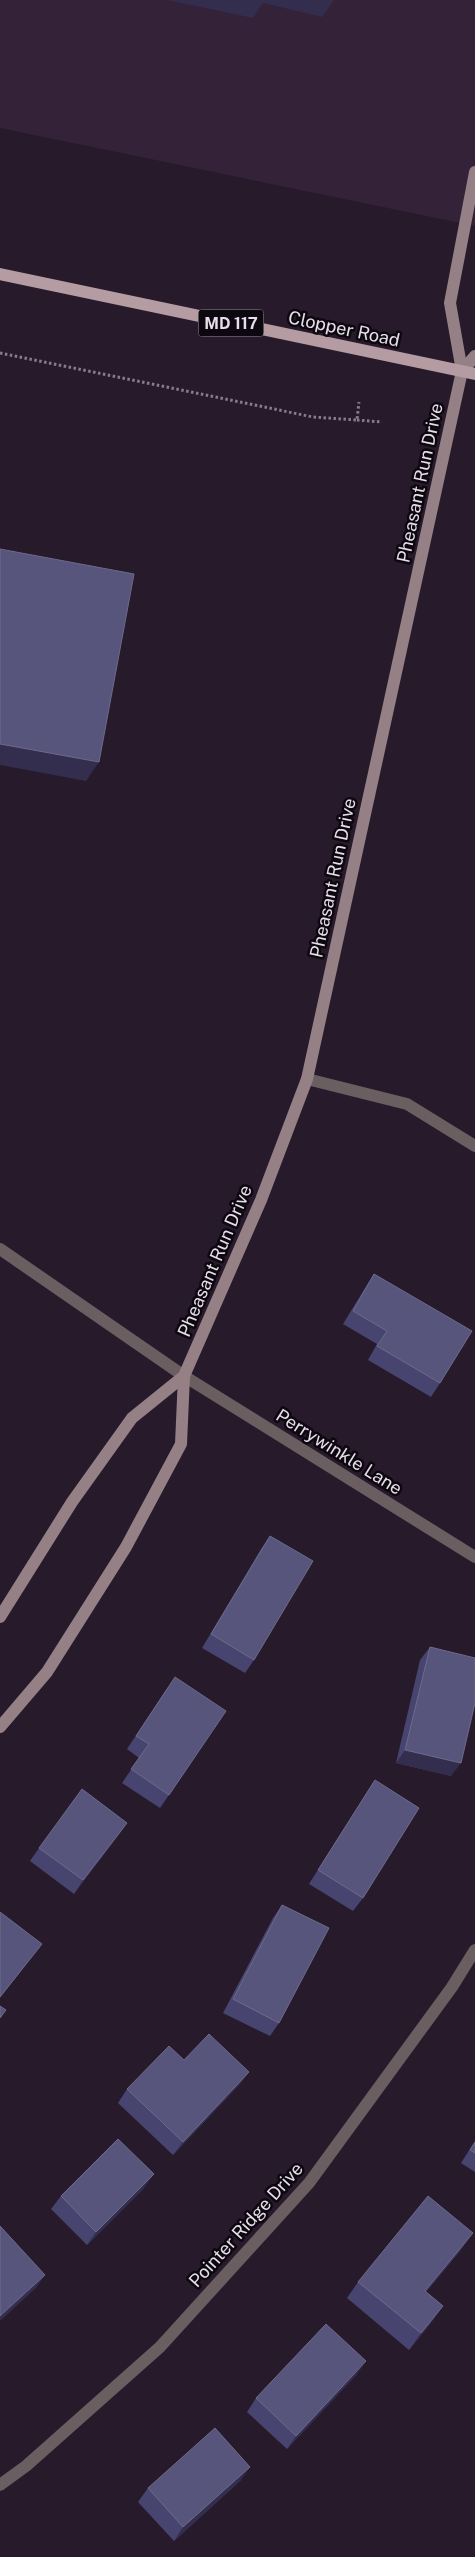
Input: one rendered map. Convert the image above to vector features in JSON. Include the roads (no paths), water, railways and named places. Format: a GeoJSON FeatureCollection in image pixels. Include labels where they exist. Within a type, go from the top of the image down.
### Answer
{"type":"FeatureCollection","features":[{"type":"Feature","properties":{"kind":"main road","name":"Clopper Road"},"geometry":{"type":"LineString","coordinates":[[0,274],[475,374]]}},
{"type":"Feature","properties":{"kind":"street"},"geometry":{"type":"LineString","coordinates":[[462,371],[450,303],[475,172]]}},
{"type":"Feature","properties":{"kind":"street"},"geometry":{"type":"LineString","coordinates":[[462,371],[475,356]]}},
{"type":"Feature","properties":{"kind":"street","name":"Pheasant Run Drive"},"geometry":{"type":"LineString","coordinates":[[0,1726],[46,1672],[126,1547],[181,1444],[184,1376],[261,1200],[306,1079],[462,371]]}},
{"type":"Feature","properties":{"kind":"street"},"geometry":{"type":"LineString","coordinates":[[306,1079],[407,1104],[475,1146]]}},
{"type":"Feature","properties":{"kind":"street","name":"Perrywinkle Lane"},"geometry":{"type":"LineString","coordinates":[[0,1249],[184,1376],[475,1557]]}},
{"type":"Feature","properties":{"kind":"street","name":"Pheasant Run Drive"},"geometry":{"type":"LineString","coordinates":[[0,1616],[72,1502],[132,1418],[184,1376]]}},
{"type":"Feature","properties":{"kind":"street","name":"Pointer Ridge Drive"},"geometry":{"type":"LineString","coordinates":[[0,2485],[26,2466],[160,2347],[309,2183],[452,1988],[475,1950]]}}]}
